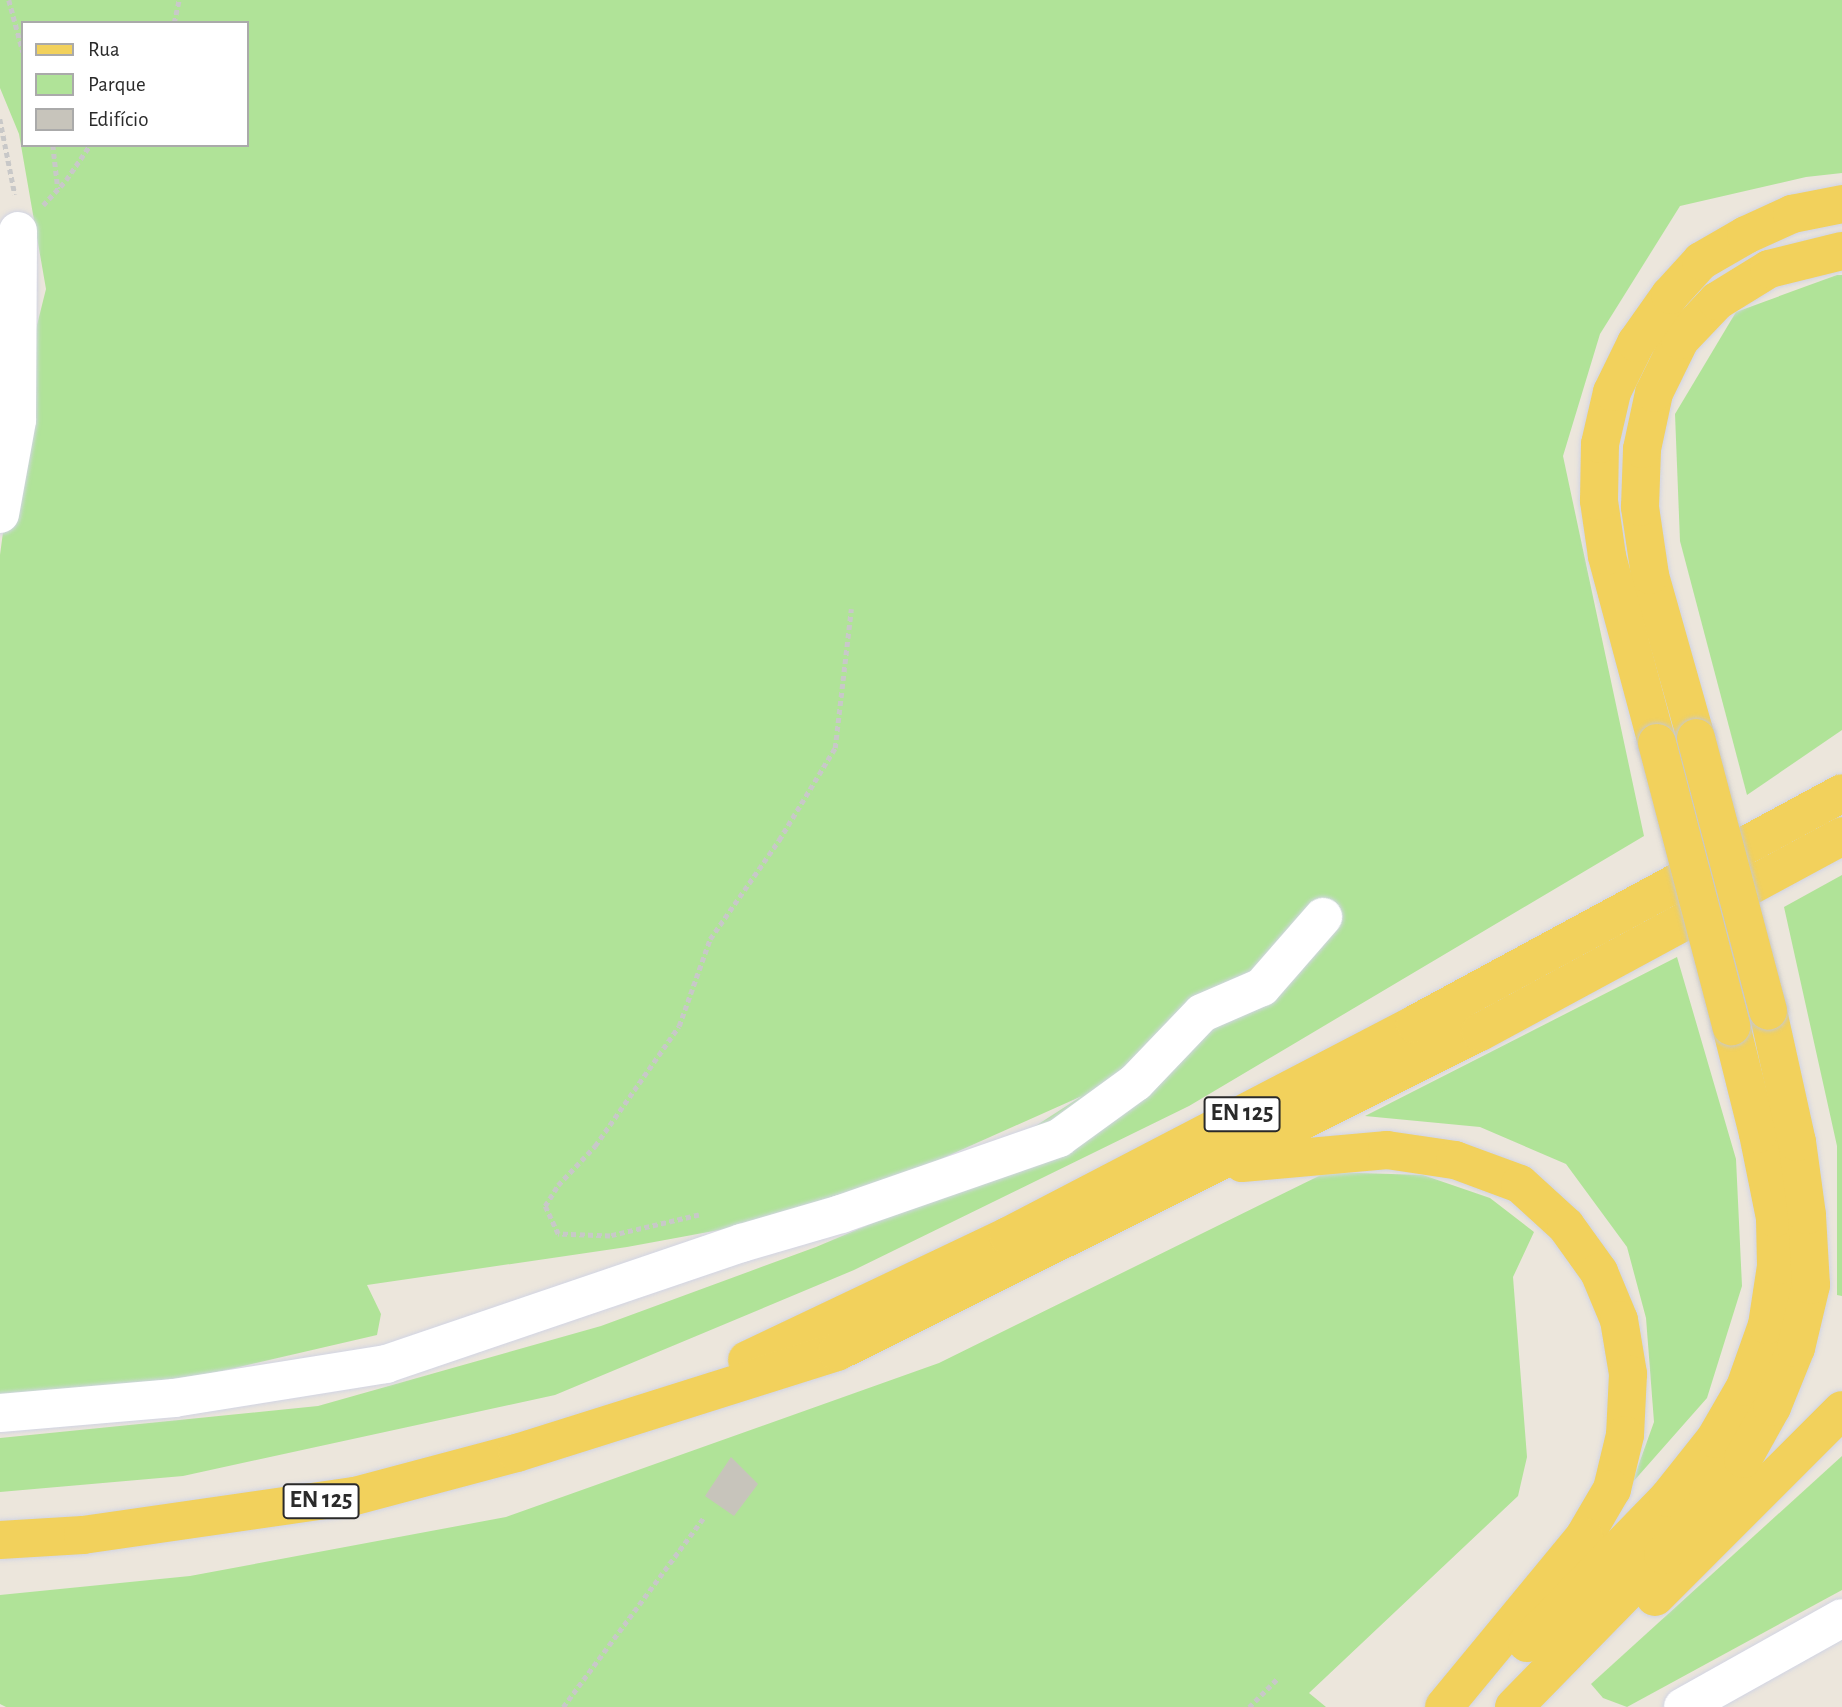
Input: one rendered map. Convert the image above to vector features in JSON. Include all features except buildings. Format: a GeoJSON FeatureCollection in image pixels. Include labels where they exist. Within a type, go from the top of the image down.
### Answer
{"type":"FeatureCollection","features":[{"type":"Feature","properties":{"kind":"main road"},"geometry":{"type":"LineString","coordinates":[[1462,1707],[1599,1572],[1668,1497],[1715,1439],[1745,1387],[1767,1325],[1776,1266],[1775,1217],[1731,1026],[1607,556],[1599,501],[1600,444],[1612,392],[1636,343],[1670,295],[1701,261],[1792,214],[1842,204]]}},
{"type":"Feature","properties":{"kind":"main road"},"geometry":{"type":"LineString","coordinates":[[1514,1707],[1662,1555],[1743,1459],[1772,1408],[1796,1348],[1811,1284],[1807,1215],[1797,1142],[1768,1012],[1650,575],[1640,507],[1642,449],[1654,393],[1680,340],[1717,301],[1769,269],[1842,251]]}},
{"type":"Feature","properties":{"kind":"main road"},"geometry":{"type":"LineString","coordinates":[[1303,1082],[1647,874],[1842,770]]}},
{"type":"Feature","properties":{"kind":"main road","name":"EN 125"},"geometry":{"type":"LineString","coordinates":[[634,1417],[1008,1236],[1303,1082],[1842,793]]}},
{"type":"Feature","properties":{"kind":"main road","name":"EN 125"},"geometry":{"type":"LineString","coordinates":[[0,1541],[83,1535],[355,1496],[517,1453],[837,1352],[1480,1032],[1842,835]]}},
{"type":"Feature","properties":{"kind":"main road"},"geometry":{"type":"LineString","coordinates":[[1216,1165],[1387,1150],[1455,1160],[1520,1184],[1566,1226],[1599,1272],[1619,1320],[1628,1374],[1625,1435],[1612,1489],[1584,1537],[1444,1707]]}},
{"type":"Feature","properties":{"kind":"main road"},"geometry":{"type":"LineString","coordinates":[[1535,1707],[1591,1660],[1842,1410]]}},
{"type":"Feature","properties":{"kind":"street"},"geometry":{"type":"LineString","coordinates":[[0,514],[17,421],[18,230]]}},
{"type":"Feature","properties":{"kind":"street"},"geometry":{"type":"LineString","coordinates":[[0,1413],[174,1398],[386,1364],[742,1243],[841,1214],[1059,1138],[1136,1082],[1202,1013],[1262,987],[1323,917]]}},
{"type":"Feature","properties":{"kind":"street"},"geometry":{"type":"LineString","coordinates":[[1683,1707],[1842,1618]]}},
{"type":"Feature","properties":{"kind":"path"},"geometry":{"type":"LineString","coordinates":[[9,0],[21,45]]}},
{"type":"Feature","properties":{"kind":"path"},"geometry":{"type":"LineString","coordinates":[[174,21],[179,0]]}},
{"type":"Feature","properties":{"kind":"path"},"geometry":{"type":"LineString","coordinates":[[0,119],[13,175],[18,230]]}},
{"type":"Feature","properties":{"kind":"path"},"geometry":{"type":"LineString","coordinates":[[53,147],[58,189]]}},
{"type":"Feature","properties":{"kind":"path"},"geometry":{"type":"LineString","coordinates":[[18,230],[58,189],[89,147]]}},
{"type":"Feature","properties":{"kind":"path"},"geometry":{"type":"LineString","coordinates":[[742,1243],[721,1211],[681,1217],[610,1236],[558,1234],[545,1206],[558,1185],[595,1146],[679,1026],[710,939],[779,840],[835,748],[851,609]]}},
{"type":"Feature","properties":{"kind":"path"},"geometry":{"type":"LineString","coordinates":[[563,1707],[704,1517]]}},
{"type":"Feature","properties":{"kind":"path"},"geometry":{"type":"LineString","coordinates":[[1249,1707],[1277,1679]]}},
{"type":"Feature","properties":{"kind":"green space"},"geometry":{"type":"Polygon","coordinates":[[[0,0],[1842,0],[1842,173],[1806,177],[1680,206],[1600,334],[1563,456],[1644,836],[1189,1106],[854,1270],[555,1395],[183,1476],[0,1492],[0,1438],[318,1406],[601,1326],[816,1247],[906,1209],[1082,1096],[923,1167],[774,1220],[627,1247],[367,1285],[381,1314],[377,1335],[209,1374],[0,1401],[0,555],[23,381],[46,289],[21,147],[248,147],[248,21],[21,21],[21,145],[0,88],[0,0]]]}},
{"type":"Feature","properties":{"kind":"green space"},"geometry":{"type":"Polygon","coordinates":[[[1842,275],[1842,730],[1747,795],[1680,541],[1675,414],[1736,312],[1842,275]]]}},
{"type":"Feature","properties":{"kind":"green space"},"geometry":{"type":"Polygon","coordinates":[[[1842,875],[1842,1296],[1837,1295],[1837,1146],[1784,907],[1842,875]]]}},
{"type":"Feature","properties":{"kind":"green space"},"geometry":{"type":"Polygon","coordinates":[[[1677,957],[1736,1159],[1742,1286],[1707,1398],[1632,1483],[1654,1422],[1646,1318],[1627,1247],[1566,1164],[1480,1127],[1365,1116],[1677,957]]]}},
{"type":"Feature","properties":{"kind":"green space"},"geometry":{"type":"Polygon","coordinates":[[[1327,1172],[1423,1175],[1490,1198],[1534,1232],[1513,1277],[1527,1457],[1518,1496],[1309,1693],[1326,1707],[6,1707],[0,1704],[0,1595],[190,1576],[506,1517],[939,1363],[1327,1172]]]}},
{"type":"Feature","properties":{"kind":"green space"},"geometry":{"type":"Polygon","coordinates":[[[1842,1456],[1842,1590],[1627,1707],[1603,1698],[1591,1684],[1842,1456]]]}}]}
